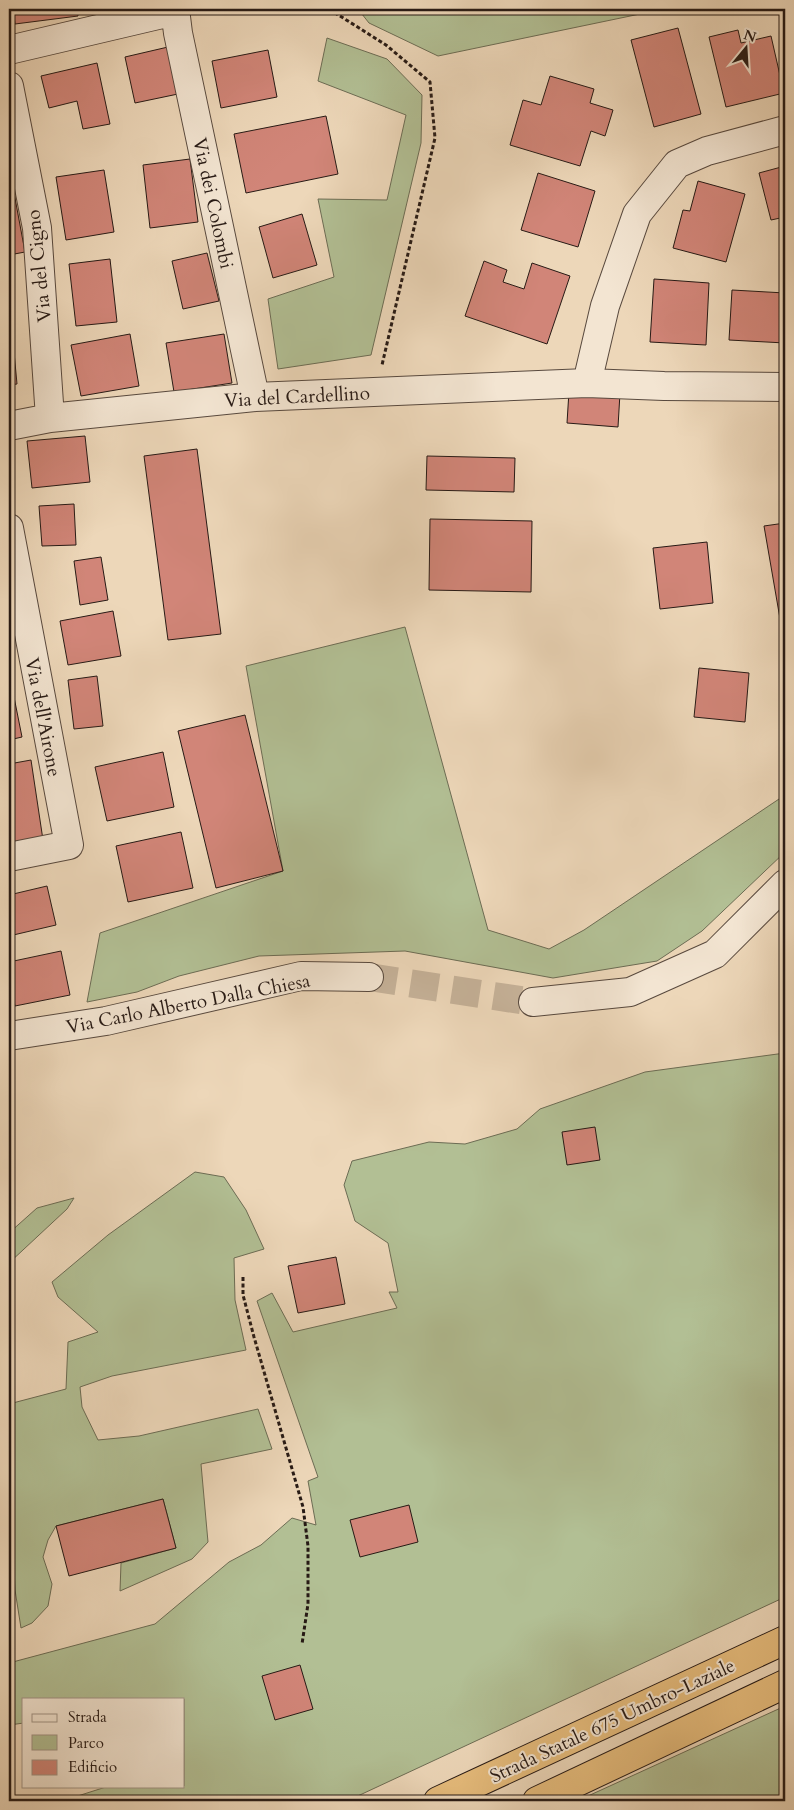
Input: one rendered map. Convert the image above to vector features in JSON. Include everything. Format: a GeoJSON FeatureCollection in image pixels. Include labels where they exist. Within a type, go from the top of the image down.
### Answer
{"type":"FeatureCollection","features":[{"type":"Feature","properties":{"kind":"highway","name":"Strada Statale 675 Umbro-Laziale"},"geometry":{"type":"LineString","coordinates":[[438,1801],[785,1640]]}},
{"type":"Feature","properties":{"kind":"highway"},"geometry":{"type":"LineString","coordinates":[[537,1801],[785,1684]]}},
{"type":"Feature","properties":{"kind":"street"},"geometry":{"type":"LineString","coordinates":[[9,50],[175,10]]}},
{"type":"Feature","properties":{"kind":"street","name":"Via dei Colombi"},"geometry":{"type":"LineString","coordinates":[[175,10],[178,32],[256,397]]}},
{"type":"Feature","properties":{"kind":"street","name":"Via del Cigno"},"geometry":{"type":"LineString","coordinates":[[9,86],[37,228],[50,418]]}},
{"type":"Feature","properties":{"kind":"street"},"geometry":{"type":"LineString","coordinates":[[587,383],[605,306],[637,214],[678,164],[707,151],[785,130]]}},
{"type":"Feature","properties":{"kind":"street","name":"Via del Cardellino"},"geometry":{"type":"LineString","coordinates":[[9,426],[50,418],[256,397],[587,383],[785,387]]}},
{"type":"Feature","properties":{"kind":"street","name":"Via dell'Airone"},"geometry":{"type":"LineString","coordinates":[[9,528],[69,845],[9,858]]}},
{"type":"Feature","properties":{"kind":"street"},"geometry":{"type":"LineString","coordinates":[[533,1002],[630,992],[715,954],[785,884]]}},
{"type":"Feature","properties":{"kind":"street","name":"Via Carlo Alberto Dalla Chiesa"},"geometry":{"type":"LineString","coordinates":[[9,1036],[106,1021],[301,976],[369,977]]}},
{"type":"Feature","properties":{"kind":"path"},"geometry":{"type":"LineString","coordinates":[[329,9],[386,45],[430,82],[435,138],[376,392]]}},
{"type":"Feature","properties":{"kind":"path"},"geometry":{"type":"LineString","coordinates":[[243,1277],[243,1295],[303,1507],[308,1546],[308,1604],[302,1644]]}},
{"type":"Feature","properties":{"kind":"green space"},"geometry":{"type":"Polygon","coordinates":[[[358,9],[664,9],[438,56],[369,23],[358,9]]]}},
{"type":"Feature","properties":{"kind":"green space"},"geometry":{"type":"Polygon","coordinates":[[[327,38],[387,59],[422,95],[421,143],[371,355],[278,369],[268,299],[334,277],[318,199],[387,200],[406,115],[318,81],[327,38]]]}},
{"type":"Feature","properties":{"kind":"green space"},"geometry":{"type":"Polygon","coordinates":[[[405,627],[488,930],[549,949],[584,930],[785,795],[785,852],[702,931],[657,961],[553,978],[405,951],[259,956],[179,976],[137,992],[87,1002],[100,933],[283,871],[246,666],[405,627]]]}},
{"type":"Feature","properties":{"kind":"green space"},"geometry":{"type":"Polygon","coordinates":[[[785,1053],[785,1597],[347,1801],[62,1801],[103,1788],[185,1788],[185,1698],[22,1698],[22,1723],[9,1725],[9,1663],[155,1624],[229,1562],[261,1545],[292,1518],[316,1525],[308,1481],[318,1477],[257,1301],[272,1293],[293,1332],[397,1308],[389,1292],[398,1292],[388,1243],[355,1221],[344,1185],[352,1161],[429,1142],[465,1144],[517,1129],[540,1109],[645,1072],[785,1053]]]}},
{"type":"Feature","properties":{"kind":"green space"},"geometry":{"type":"Polygon","coordinates":[[[195,1172],[224,1177],[246,1210],[264,1249],[234,1258],[235,1300],[246,1350],[112,1376],[80,1387],[82,1407],[98,1440],[139,1436],[258,1409],[272,1449],[201,1464],[208,1542],[192,1559],[120,1591],[121,1563],[176,1548],[163,1499],[56,1526],[48,1540],[43,1557],[52,1584],[48,1606],[32,1623],[21,1628],[15,1590],[12,1526],[9,1522],[9,1404],[66,1389],[68,1342],[98,1332],[58,1297],[52,1282],[108,1235],[195,1172]]]}},
{"type":"Feature","properties":{"kind":"green space"},"geometry":{"type":"Polygon","coordinates":[[[74,1198],[67,1209],[9,1263],[9,1233],[37,1208],[74,1198]]]}},
{"type":"Feature","properties":{"kind":"green space"},"geometry":{"type":"Polygon","coordinates":[[[785,1706],[785,1801],[577,1801],[785,1706]]]}},
{"type":"Feature","properties":{"kind":"building"},"geometry":{"type":"Polygon","coordinates":[[[13,9],[77,9],[78,16],[15,24],[13,9]]]}},
{"type":"Feature","properties":{"kind":"building"},"geometry":{"type":"Polygon","coordinates":[[[678,28],[701,114],[654,127],[631,40],[678,28]]]}},
{"type":"Feature","properties":{"kind":"building"},"geometry":{"type":"Polygon","coordinates":[[[738,30],[741,43],[771,36],[784,93],[726,107],[709,37],[738,30]]]}},
{"type":"Feature","properties":{"kind":"building"},"geometry":{"type":"Polygon","coordinates":[[[168,47],[178,94],[135,103],[125,57],[168,47]]]}},
{"type":"Feature","properties":{"kind":"building"},"geometry":{"type":"Polygon","coordinates":[[[268,50],[277,97],[221,108],[212,61],[268,50]]]}},
{"type":"Feature","properties":{"kind":"building"},"geometry":{"type":"Polygon","coordinates":[[[97,63],[110,124],[83,129],[77,101],[49,108],[41,76],[97,63]]]}},
{"type":"Feature","properties":{"kind":"building"},"geometry":{"type":"Polygon","coordinates":[[[550,76],[594,89],[590,103],[613,110],[605,136],[591,131],[580,166],[510,145],[523,100],[541,105],[550,76]]]}},
{"type":"Feature","properties":{"kind":"building"},"geometry":{"type":"Polygon","coordinates":[[[326,116],[338,174],[246,193],[234,134],[326,116]]]}},
{"type":"Feature","properties":{"kind":"building"},"geometry":{"type":"Polygon","coordinates":[[[190,159],[198,222],[150,228],[143,165],[190,159]]]}},
{"type":"Feature","properties":{"kind":"building"},"geometry":{"type":"Polygon","coordinates":[[[785,166],[785,217],[771,220],[759,173],[785,166]]]}},
{"type":"Feature","properties":{"kind":"building"},"geometry":{"type":"Polygon","coordinates":[[[104,170],[114,232],[66,240],[56,177],[104,170]]]}},
{"type":"Feature","properties":{"kind":"building"},"geometry":{"type":"Polygon","coordinates":[[[538,173],[595,191],[578,247],[521,230],[538,173]]]}},
{"type":"Feature","properties":{"kind":"building"},"geometry":{"type":"Polygon","coordinates":[[[698,181],[745,194],[726,262],[673,248],[683,210],[690,211],[698,181]]]}},
{"type":"Feature","properties":{"kind":"building"},"geometry":{"type":"Polygon","coordinates":[[[12,182],[25,252],[9,255],[9,183],[12,182]]]}},
{"type":"Feature","properties":{"kind":"building"},"geometry":{"type":"Polygon","coordinates":[[[302,214],[317,265],[273,278],[259,227],[302,214]]]}},
{"type":"Feature","properties":{"kind":"building"},"geometry":{"type":"Polygon","coordinates":[[[207,253],[219,301],[183,309],[172,261],[207,253]]]}},
{"type":"Feature","properties":{"kind":"building"},"geometry":{"type":"Polygon","coordinates":[[[110,259],[117,322],[76,326],[69,264],[110,259]]]}},
{"type":"Feature","properties":{"kind":"building"},"geometry":{"type":"Polygon","coordinates":[[[484,261],[507,270],[503,282],[524,289],[532,263],[570,276],[547,344],[465,316],[484,261]]]}},
{"type":"Feature","properties":{"kind":"building"},"geometry":{"type":"Polygon","coordinates":[[[654,279],[709,283],[706,345],[650,342],[654,279]]]}},
{"type":"Feature","properties":{"kind":"building"},"geometry":{"type":"Polygon","coordinates":[[[732,290],[785,293],[785,343],[729,340],[732,290]]]}},
{"type":"Feature","properties":{"kind":"building"},"geometry":{"type":"Polygon","coordinates":[[[130,334],[139,386],[81,396],[71,345],[130,334]]]}},
{"type":"Feature","properties":{"kind":"building"},"geometry":{"type":"Polygon","coordinates":[[[224,334],[232,383],[174,392],[166,343],[224,334]]]}},
{"type":"Feature","properties":{"kind":"building"},"geometry":{"type":"Polygon","coordinates":[[[14,352],[17,384],[9,385],[9,353],[14,352]]]}},
{"type":"Feature","properties":{"kind":"building"},"geometry":{"type":"Polygon","coordinates":[[[569,391],[620,393],[618,427],[567,423],[569,391]]]}},
{"type":"Feature","properties":{"kind":"building"},"geometry":{"type":"Polygon","coordinates":[[[85,436],[90,482],[32,488],[27,441],[85,436]]]}},
{"type":"Feature","properties":{"kind":"building"},"geometry":{"type":"Polygon","coordinates":[[[197,449],[221,634],[168,640],[144,456],[197,449]]]}},
{"type":"Feature","properties":{"kind":"building"},"geometry":{"type":"Polygon","coordinates":[[[427,456],[515,458],[514,492],[426,490],[427,456]]]}},
{"type":"Feature","properties":{"kind":"building"},"geometry":{"type":"Polygon","coordinates":[[[74,504],[76,545],[42,546],[39,506],[74,504]]]}},
{"type":"Feature","properties":{"kind":"building"},"geometry":{"type":"Polygon","coordinates":[[[430,519],[532,521],[531,592],[429,590],[430,519]]]}},
{"type":"Feature","properties":{"kind":"building"},"geometry":{"type":"Polygon","coordinates":[[[785,523],[785,635],[783,636],[764,526],[785,523]]]}},
{"type":"Feature","properties":{"kind":"building"},"geometry":{"type":"Polygon","coordinates":[[[707,542],[713,603],[660,609],[653,548],[707,542]]]}},
{"type":"Feature","properties":{"kind":"building"},"geometry":{"type":"Polygon","coordinates":[[[101,557],[108,600],[80,605],[74,561],[101,557]]]}},
{"type":"Feature","properties":{"kind":"building"},"geometry":{"type":"Polygon","coordinates":[[[113,611],[121,656],[68,665],[60,621],[113,611]]]}},
{"type":"Feature","properties":{"kind":"building"},"geometry":{"type":"Polygon","coordinates":[[[699,668],[749,673],[745,722],[694,717],[699,668]]]}},
{"type":"Feature","properties":{"kind":"building"},"geometry":{"type":"Polygon","coordinates":[[[9,672],[22,737],[9,740],[9,672]]]}},
{"type":"Feature","properties":{"kind":"building"},"geometry":{"type":"Polygon","coordinates":[[[97,676],[103,726],[74,729],[68,680],[97,676]]]}},
{"type":"Feature","properties":{"kind":"building"},"geometry":{"type":"Polygon","coordinates":[[[245,715],[283,871],[216,888],[178,731],[245,715]]]}},
{"type":"Feature","properties":{"kind":"building"},"geometry":{"type":"Polygon","coordinates":[[[163,752],[174,807],[107,821],[95,767],[163,752]]]}},
{"type":"Feature","properties":{"kind":"building"},"geometry":{"type":"Polygon","coordinates":[[[31,760],[43,840],[9,845],[9,764],[31,760]]]}},
{"type":"Feature","properties":{"kind":"building"},"geometry":{"type":"Polygon","coordinates":[[[181,832],[193,888],[128,902],[116,846],[181,832]]]}},
{"type":"Feature","properties":{"kind":"building"},"geometry":{"type":"Polygon","coordinates":[[[47,886],[56,925],[9,936],[9,895],[47,886]]]}},
{"type":"Feature","properties":{"kind":"building"},"geometry":{"type":"Polygon","coordinates":[[[61,951],[70,995],[15,1006],[9,962],[61,951]]]}},
{"type":"Feature","properties":{"kind":"building"},"geometry":{"type":"Polygon","coordinates":[[[595,1127],[600,1160],[567,1165],[562,1132],[595,1127]]]}},
{"type":"Feature","properties":{"kind":"building"},"geometry":{"type":"Polygon","coordinates":[[[336,1257],[345,1304],[298,1313],[288,1266],[336,1257]]]}},
{"type":"Feature","properties":{"kind":"building"},"geometry":{"type":"Polygon","coordinates":[[[163,1499],[176,1548],[69,1576],[56,1526],[163,1499]]]}},
{"type":"Feature","properties":{"kind":"building"},"geometry":{"type":"Polygon","coordinates":[[[409,1505],[418,1542],[360,1557],[350,1520],[409,1505]]]}},
{"type":"Feature","properties":{"kind":"building"},"geometry":{"type":"Polygon","coordinates":[[[300,1665],[313,1709],[275,1720],[262,1676],[300,1665]]]}},
{"type":"Feature","properties":{"kind":"tunnel"},"geometry":{"type":"LineString","coordinates":[[369,977],[533,1002]]}}]}
